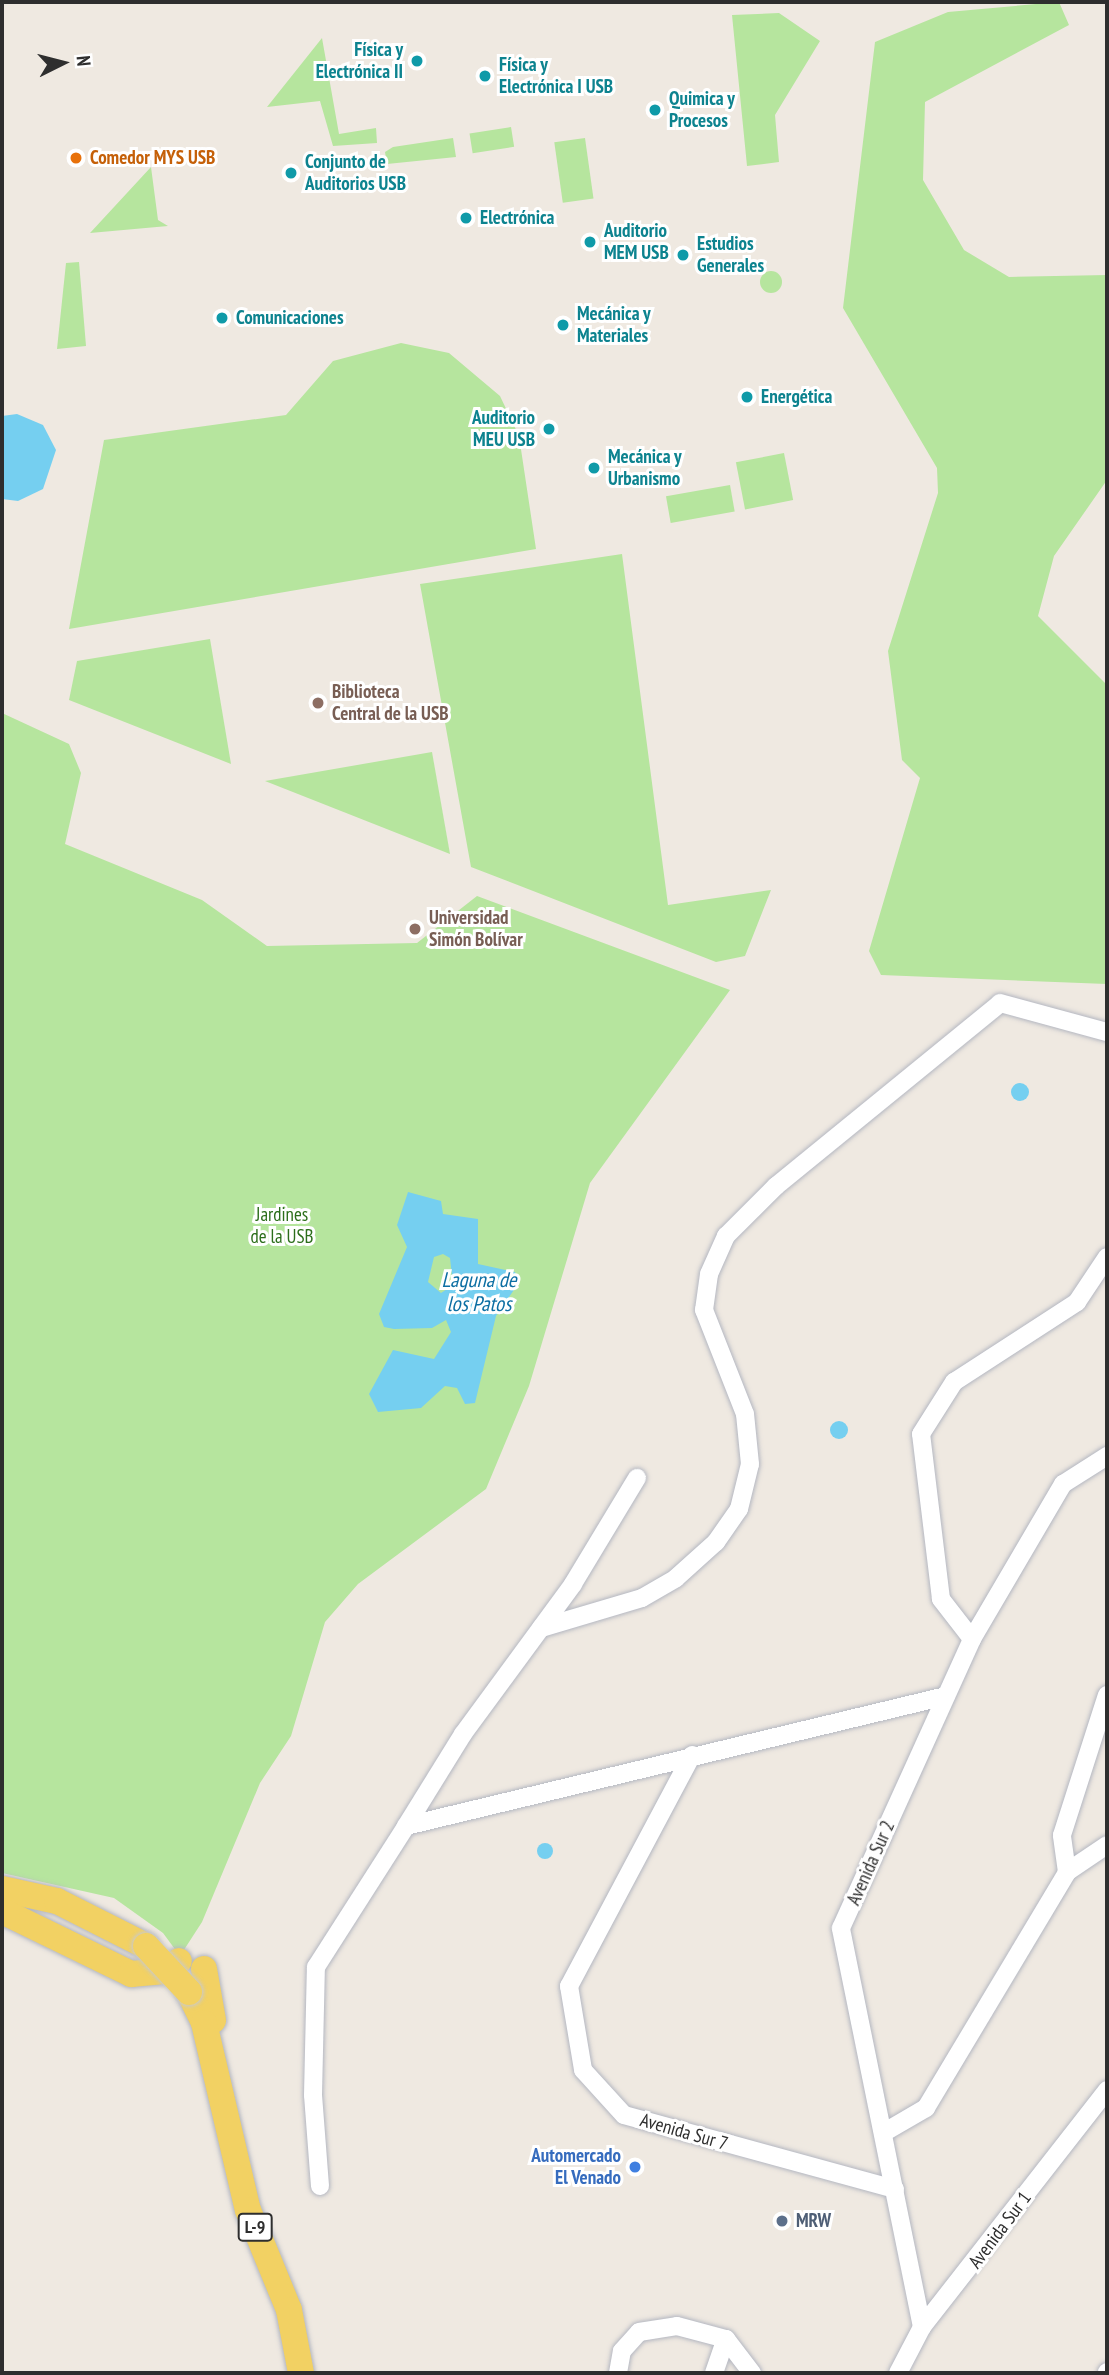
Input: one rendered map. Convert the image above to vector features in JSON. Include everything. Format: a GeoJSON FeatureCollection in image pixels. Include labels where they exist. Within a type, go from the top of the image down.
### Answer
{"type":"FeatureCollection","features":[{"type":"Feature","properties":{"kind":"main road","name":"L-9"},"geometry":{"type":"LineString","coordinates":[[2,1889],[57,1901],[146,1946],[189,1992],[204,2023],[234,2160],[289,2310],[301,2373]]}},
{"type":"Feature","properties":{"kind":"main road"},"geometry":{"type":"LineString","coordinates":[[2,1911],[120,1971],[154,1973],[192,1965],[217,2078]]}},
{"type":"Feature","properties":{"kind":"street"},"geometry":{"type":"LineString","coordinates":[[541,1628],[642,1598],[677,1578],[716,1542],[739,1509],[750,1464],[745,1414],[704,1310],[709,1274],[726,1236],[776,1186],[1000,1003],[1107,1032]]}},
{"type":"Feature","properties":{"kind":"street"},"geometry":{"type":"LineString","coordinates":[[972,1639],[941,1599],[921,1434],[954,1382],[1077,1302],[1107,1257]]}},
{"type":"Feature","properties":{"kind":"street","name":"Avenida Sur 2"},"geometry":{"type":"LineString","coordinates":[[922,2328],[841,1928],[972,1639],[1063,1484],[1107,1456]]}},
{"type":"Feature","properties":{"kind":"street"},"geometry":{"type":"LineString","coordinates":[[320,2186],[313,2095],[316,1966],[406,1826],[541,1628],[637,1478]]}},
{"type":"Feature","properties":{"kind":"street"},"geometry":{"type":"LineString","coordinates":[[1068,1872],[1062,1835],[1107,1695]]}},
{"type":"Feature","properties":{"kind":"street"},"geometry":{"type":"LineString","coordinates":[[406,1826],[946,1696]]}},
{"type":"Feature","properties":{"kind":"street","name":"Avenida Sur 7"},"geometry":{"type":"LineString","coordinates":[[692,1755],[569,1986],[583,2070],[624,2115],[895,2189]]}},
{"type":"Feature","properties":{"kind":"street"},"geometry":{"type":"LineString","coordinates":[[883,2133],[926,2108],[1068,1872],[1107,1845]]}},
{"type":"Feature","properties":{"kind":"street","name":"Avenida Sur 1"},"geometry":{"type":"LineString","coordinates":[[898,2373],[922,2328],[1107,2090]]}},
{"type":"Feature","properties":{"kind":"street"},"geometry":{"type":"LineString","coordinates":[[618,2373],[622,2351],[639,2332],[677,2326],[726,2339],[752,2373]]}},
{"type":"Feature","properties":{"kind":"street"},"geometry":{"type":"LineString","coordinates":[[714,2373],[726,2339]]}},
{"type":"Feature","properties":{"kind":"green space"},"geometry":{"type":"Polygon","coordinates":[[[1059,2],[1069,25],[925,102],[923,180],[964,250],[1009,277],[1107,275],[1107,480],[1054,556],[1038,616],[1107,685],[1107,984],[881,975],[869,951],[920,778],[902,760],[888,651],[938,493],[937,468],[843,308],[875,42],[948,12],[1059,2]]]}},
{"type":"Feature","properties":{"kind":"green space"},"geometry":{"type":"Polygon","coordinates":[[[779,13],[820,41],[775,115],[779,162],[747,166],[732,15],[779,13]]]}},
{"type":"Feature","properties":{"kind":"green space"},"geometry":{"type":"Polygon","coordinates":[[[322,38],[339,134],[376,128],[377,143],[333,146],[320,101],[267,107],[322,38]]]}},
{"type":"Feature","properties":{"kind":"green space"},"geometry":{"type":"Polygon","coordinates":[[[511,127],[514,147],[473,153],[470,134],[511,127]]]}},
{"type":"Feature","properties":{"kind":"green space"},"geometry":{"type":"Polygon","coordinates":[[[453,138],[456,157],[387,164],[385,152],[393,147],[453,138]]]}},
{"type":"Feature","properties":{"kind":"green space"},"geometry":{"type":"Polygon","coordinates":[[[585,138],[593,198],[563,203],[554,142],[585,138]]]}},
{"type":"Feature","properties":{"kind":"green space"},"geometry":{"type":"Polygon","coordinates":[[[151,167],[158,220],[168,226],[90,233],[151,167]]]}},
{"type":"Feature","properties":{"kind":"green space"},"geometry":{"type":"Polygon","coordinates":[[[79,262],[86,346],[57,349],[66,263],[79,262]]]}},
{"type":"Feature","properties":{"kind":"green space"},"geometry":{"type":"Polygon","coordinates":[[[771,271],[779,274],[782,282],[779,290],[771,293],[763,290],[760,282],[763,274],[771,271]]]}},
{"type":"Feature","properties":{"kind":"green space"},"geometry":{"type":"Polygon","coordinates":[[[401,343],[449,353],[500,396],[519,436],[536,549],[69,629],[104,440],[286,415],[333,361],[401,343]]]}},
{"type":"Feature","properties":{"kind":"green space"},"geometry":{"type":"Polygon","coordinates":[[[784,453],[793,500],[745,509],[736,462],[784,453]]]}},
{"type":"Feature","properties":{"kind":"green space"},"geometry":{"type":"Polygon","coordinates":[[[730,485],[735,512],[671,523],[666,496],[730,485]]]}},
{"type":"Feature","properties":{"kind":"green space"},"geometry":{"type":"Polygon","coordinates":[[[622,554],[668,905],[771,890],[745,956],[716,962],[471,867],[420,584],[622,554]]]}},
{"type":"Feature","properties":{"kind":"green space"},"geometry":{"type":"Polygon","coordinates":[[[210,639],[231,764],[69,700],[77,661],[210,639]]]}},
{"type":"Feature","properties":{"kind":"green space","name":"Jardines de la USB"},"geometry":{"type":"Polygon","coordinates":[[[2,713],[69,744],[81,773],[65,844],[202,900],[267,946],[417,943],[477,896],[730,990],[590,1183],[529,1386],[486,1489],[358,1584],[325,1622],[291,1736],[260,1783],[202,1922],[180,1956],[163,1933],[114,1898],[2,1873],[2,713]]]}},
{"type":"Feature","properties":{"kind":"green space"},"geometry":{"type":"Polygon","coordinates":[[[432,752],[450,854],[265,781],[432,752]]]}},
{"type":"Feature","properties":{"kind":"water"},"geometry":{"type":"Polygon","coordinates":[[[17,414],[43,425],[56,450],[43,489],[18,501],[2,499],[2,416],[17,414]]]}},
{"type":"Feature","properties":{"kind":"water"},"geometry":{"type":"Polygon","coordinates":[[[1020,1083],[1026,1086],[1029,1092],[1026,1098],[1020,1101],[1014,1098],[1011,1092],[1014,1086],[1020,1083]]]}},
{"type":"Feature","properties":{"kind":"water","name":"Laguna de los Patos"},"geometry":{"type":"Polygon","coordinates":[[[408,1192],[441,1201],[443,1214],[478,1219],[478,1264],[515,1272],[518,1284],[496,1316],[475,1403],[465,1404],[457,1388],[445,1386],[421,1408],[378,1412],[369,1394],[393,1350],[434,1359],[451,1332],[446,1320],[432,1328],[384,1327],[379,1314],[407,1247],[397,1225],[408,1192]],[[443,1254],[434,1257],[428,1282],[441,1293],[453,1285],[450,1258],[443,1254]]]}},
{"type":"Feature","properties":{"kind":"water"},"geometry":{"type":"Polygon","coordinates":[[[835,1421],[843,1421],[848,1430],[846,1437],[835,1439],[830,1434],[830,1426],[835,1421]]]}},
{"type":"Feature","properties":{"kind":"water"},"geometry":{"type":"Polygon","coordinates":[[[545,1843],[551,1845],[551,1857],[545,1859],[539,1857],[537,1851],[539,1845],[545,1843]]]}},
{"type":"Feature","properties":{"kind":"place","name":"Física y Electrónica II"},"geometry":{"type":"Point","coordinates":[417,61]}},
{"type":"Feature","properties":{"kind":"place","name":"Física y Electrónica I USB"},"geometry":{"type":"Point","coordinates":[485,76]}},
{"type":"Feature","properties":{"kind":"place","name":"Quimica y Procesos"},"geometry":{"type":"Point","coordinates":[655,110]}},
{"type":"Feature","properties":{"kind":"place","name":"Comedor MYS USB"},"geometry":{"type":"Point","coordinates":[76,158]}},
{"type":"Feature","properties":{"kind":"place","name":"Conjunto de Auditorios USB"},"geometry":{"type":"Point","coordinates":[291,173]}},
{"type":"Feature","properties":{"kind":"place","name":"Electrónica"},"geometry":{"type":"Point","coordinates":[466,218]}},
{"type":"Feature","properties":{"kind":"place","name":"Auditorio MEM USB"},"geometry":{"type":"Point","coordinates":[590,242]}},
{"type":"Feature","properties":{"kind":"place","name":"Estudios Generales"},"geometry":{"type":"Point","coordinates":[683,255]}},
{"type":"Feature","properties":{"kind":"place","name":"Comunicaciones"},"geometry":{"type":"Point","coordinates":[222,318]}},
{"type":"Feature","properties":{"kind":"place","name":"Mecánica y Materiales"},"geometry":{"type":"Point","coordinates":[563,325]}},
{"type":"Feature","properties":{"kind":"place","name":"Energética"},"geometry":{"type":"Point","coordinates":[747,397]}},
{"type":"Feature","properties":{"kind":"place","name":"Auditorio MEU USB"},"geometry":{"type":"Point","coordinates":[549,429]}},
{"type":"Feature","properties":{"kind":"place","name":"Mecánica y Urbanismo"},"geometry":{"type":"Point","coordinates":[594,468]}},
{"type":"Feature","properties":{"kind":"place","name":"Biblioteca Central de la USB"},"geometry":{"type":"Point","coordinates":[318,703]}},
{"type":"Feature","properties":{"kind":"place","name":"Universidad Simón Bolívar"},"geometry":{"type":"Point","coordinates":[415,929]}},
{"type":"Feature","properties":{"kind":"place","name":"Automercado El Venado"},"geometry":{"type":"Point","coordinates":[635,2167]}},
{"type":"Feature","properties":{"kind":"place","name":"MRW"},"geometry":{"type":"Point","coordinates":[782,2221]}}]}
